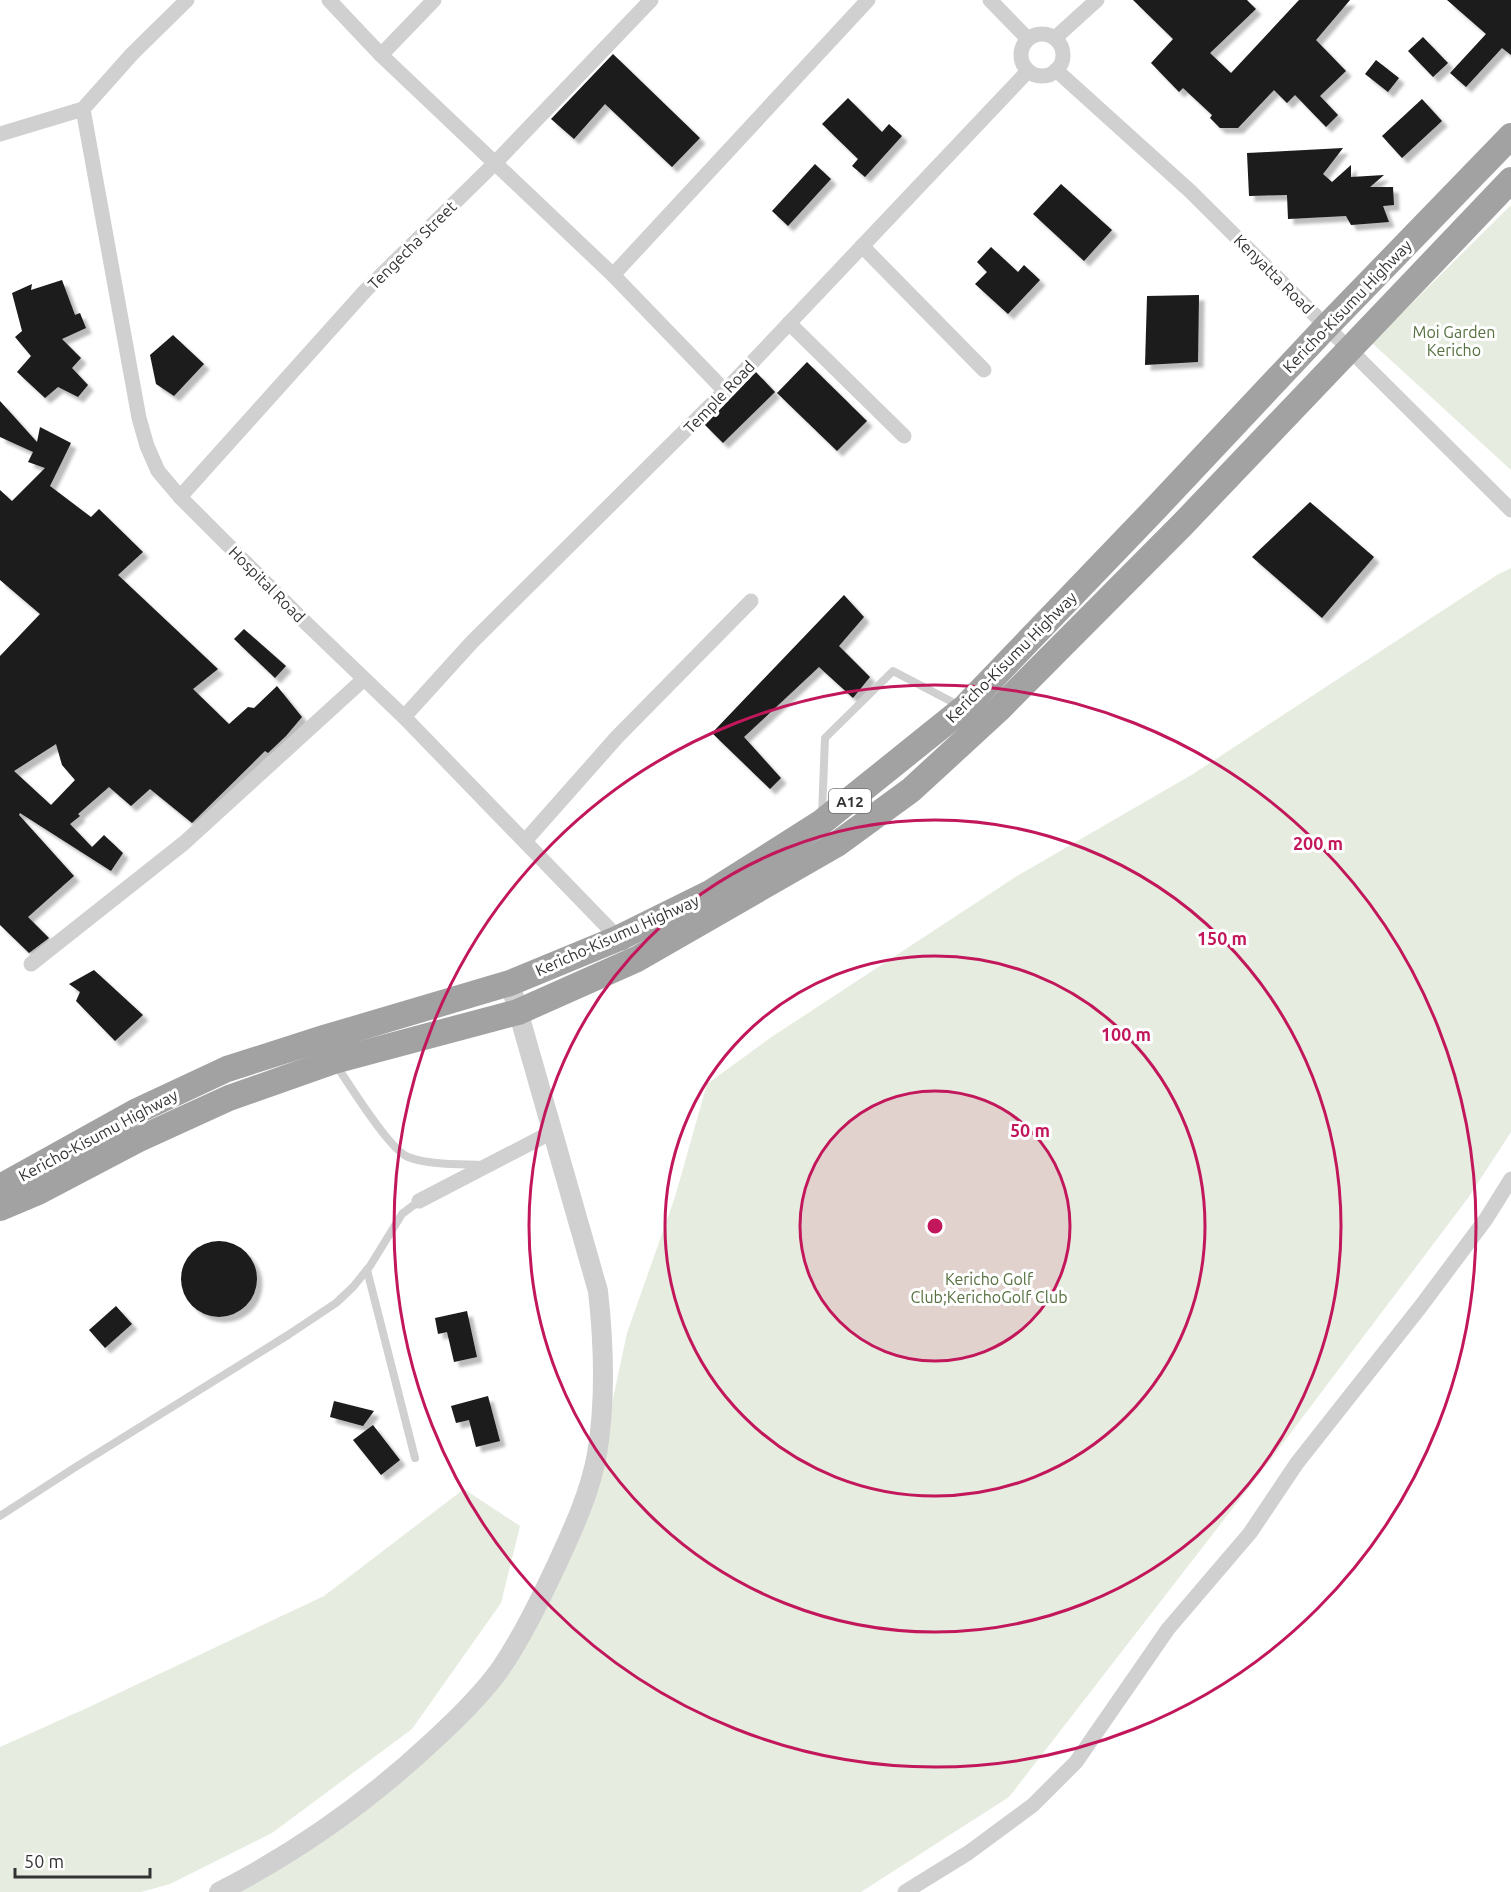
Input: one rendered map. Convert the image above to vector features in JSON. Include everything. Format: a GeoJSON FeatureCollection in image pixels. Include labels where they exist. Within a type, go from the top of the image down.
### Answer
{"type":"FeatureCollection","features":[{"type":"Feature","properties":{"kind":"highway","name":"Kericho-Kisumu Highway"},"geometry":{"type":"LineString","coordinates":[[0,1187],[135,1112],[227,1069],[510,983],[619,938],[710,893],[822,822],[964,708],[1511,136]]}},
{"type":"Feature","properties":{"kind":"highway","name":"Kericho-Kisumu Highway"},"geometry":{"type":"LineString","coordinates":[[0,1208],[38,1192],[137,1140],[229,1098],[334,1061],[518,1012],[637,959],[837,844],[911,790],[998,710],[1102,606],[1511,180]]}},
{"type":"Feature","properties":{"kind":"street"},"geometry":{"type":"LineString","coordinates":[[0,134],[83,109],[132,54],[187,0]]}},
{"type":"Feature","properties":{"kind":"street"},"geometry":{"type":"LineString","coordinates":[[329,0],[381,55],[613,275],[725,391]]}},
{"type":"Feature","properties":{"kind":"street"},"geometry":{"type":"LineString","coordinates":[[381,55],[434,0]]}},
{"type":"Feature","properties":{"kind":"street","name":"Tengecha Street"},"geometry":{"type":"LineString","coordinates":[[180,497],[365,291],[494,164],[651,0]]}},
{"type":"Feature","properties":{"kind":"street"},"geometry":{"type":"LineString","coordinates":[[613,275],[868,0]]}},
{"type":"Feature","properties":{"kind":"street"},"geometry":{"type":"LineString","coordinates":[[990,0],[1028,39]]}},
{"type":"Feature","properties":{"kind":"street"},"geometry":{"type":"LineString","coordinates":[[1055,38],[1097,0]]}},
{"type":"Feature","properties":{"kind":"street"},"geometry":{"type":"LineString","coordinates":[[1041,34],[1055,38],[1063,52],[1063,59],[1056,70],[1043,76],[1028,71],[1021,58],[1021,50],[1028,39],[1041,34]]}},
{"type":"Feature","properties":{"kind":"street","name":"Kenyatta Road"},"geometry":{"type":"LineString","coordinates":[[1056,70],[1190,190],[1511,510]]}},
{"type":"Feature","properties":{"kind":"street","name":"Temple Road"},"geometry":{"type":"LineString","coordinates":[[404,717],[472,642],[725,391],[1028,71]]}},
{"type":"Feature","properties":{"kind":"street","name":"Hospital Road"},"geometry":{"type":"LineString","coordinates":[[83,109],[139,418],[147,446],[158,471],[180,497],[404,717],[637,959]]}},
{"type":"Feature","properties":{"kind":"street"},"geometry":{"type":"LineString","coordinates":[[862,246],[984,370]]}},
{"type":"Feature","properties":{"kind":"street"},"geometry":{"type":"LineString","coordinates":[[789,323],[904,436]]}},
{"type":"Feature","properties":{"kind":"street"},"geometry":{"type":"LineString","coordinates":[[525,841],[617,738],[751,601]]}},
{"type":"Feature","properties":{"kind":"street"},"geometry":{"type":"LineString","coordinates":[[31,964],[184,843],[364,679]]}},
{"type":"Feature","properties":{"kind":"street"},"geometry":{"type":"LineString","coordinates":[[219,1892],[261,1870],[326,1829],[398,1774],[458,1719],[500,1669],[532,1617],[588,1491],[597,1454],[603,1396],[603,1339],[598,1291],[510,983]]}},
{"type":"Feature","properties":{"kind":"street"},"geometry":{"type":"LineString","coordinates":[[419,1201],[552,1132]]}},
{"type":"Feature","properties":{"kind":"street"},"geometry":{"type":"LineString","coordinates":[[905,1892],[968,1853],[1033,1805],[1076,1762],[1168,1629],[1250,1533],[1297,1463],[1421,1306],[1486,1219],[1511,1179]]}},
{"type":"Feature","properties":{"kind":"lane"},"geometry":{"type":"LineString","coordinates":[[822,822],[825,738],[893,670],[964,708]]}},
{"type":"Feature","properties":{"kind":"lane"},"geometry":{"type":"LineString","coordinates":[[334,1061],[387,1138],[406,1156],[433,1162],[487,1166]]}},
{"type":"Feature","properties":{"kind":"lane"},"geometry":{"type":"LineString","coordinates":[[0,1516],[336,1303],[367,1270],[402,1214],[419,1201]]}},
{"type":"Feature","properties":{"kind":"lane"},"geometry":{"type":"LineString","coordinates":[[367,1270],[415,1458]]}},
{"type":"Feature","properties":{"kind":"green space","name":"Moi Garden Kericho"},"geometry":{"type":"Polygon","coordinates":[[[1511,205],[1511,470],[1372,343],[1511,205]]]}},
{"type":"Feature","properties":{"kind":"green space","name":"Kericho Golf Club;KerichoGolf Club"},"geometry":{"type":"Polygon","coordinates":[[[1511,568],[1511,1132],[1468,1198],[1271,1459],[1009,1797],[861,1892],[227,1892],[262,1873],[505,1672],[601,1455],[627,1333],[675,1197],[707,1084],[770,1038],[1017,876],[1193,774],[1511,568]]]}},
{"type":"Feature","properties":{"kind":"green space"},"geometry":{"type":"Polygon","coordinates":[[[464,1489],[520,1526],[501,1603],[412,1729],[272,1833],[170,1884],[141,1892],[0,1892],[0,1747],[324,1596],[464,1489]]]}},
{"type":"Feature","properties":{"kind":"building"},"geometry":{"type":"Polygon","coordinates":[[[1133,0],[1247,0],[1256,9],[1210,53],[1231,73],[1299,0],[1350,0],[1316,40],[1346,71],[1320,96],[1338,115],[1326,127],[1295,95],[1287,103],[1274,90],[1238,128],[1220,128],[1210,118],[1212,115],[1183,88],[1179,92],[1151,63],[1173,39],[1133,0]]]}},
{"type":"Feature","properties":{"kind":"building"},"geometry":{"type":"Polygon","coordinates":[[[1447,0],[1511,0],[1511,55],[1502,48],[1466,87],[1450,73],[1486,34],[1447,0]]]}},
{"type":"Feature","properties":{"kind":"building"},"geometry":{"type":"Polygon","coordinates":[[[1423,37],[1448,63],[1433,77],[1408,51],[1423,37]]]}},
{"type":"Feature","properties":{"kind":"building"},"geometry":{"type":"Polygon","coordinates":[[[613,54],[700,138],[672,167],[605,104],[574,139],[551,119],[613,54]]]}},
{"type":"Feature","properties":{"kind":"building"},"geometry":{"type":"Polygon","coordinates":[[[1376,60],[1399,78],[1388,92],[1365,74],[1376,60]]]}},
{"type":"Feature","properties":{"kind":"building"},"geometry":{"type":"Polygon","coordinates":[[[848,98],[882,132],[889,124],[902,136],[865,177],[852,166],[858,159],[822,124],[848,98]]]}},
{"type":"Feature","properties":{"kind":"building"},"geometry":{"type":"Polygon","coordinates":[[[1422,99],[1442,121],[1402,158],[1382,136],[1422,99]]]}},
{"type":"Feature","properties":{"kind":"building"},"geometry":{"type":"Polygon","coordinates":[[[1343,148],[1323,174],[1332,182],[1351,165],[1351,177],[1384,175],[1370,187],[1393,187],[1394,205],[1383,206],[1389,222],[1351,225],[1346,216],[1288,219],[1287,195],[1249,196],[1247,153],[1343,148]]]}},
{"type":"Feature","properties":{"kind":"building"},"geometry":{"type":"Polygon","coordinates":[[[815,164],[831,179],[788,226],[772,211],[815,164]]]}},
{"type":"Feature","properties":{"kind":"building"},"geometry":{"type":"Polygon","coordinates":[[[1061,184],[1112,230],[1084,261],[1033,214],[1061,184]]]}},
{"type":"Feature","properties":{"kind":"building"},"geometry":{"type":"Polygon","coordinates":[[[991,247],[1018,272],[1024,265],[1040,280],[1008,314],[975,284],[987,272],[977,262],[991,247]]]}},
{"type":"Feature","properties":{"kind":"building"},"geometry":{"type":"Polygon","coordinates":[[[62,280],[75,315],[80,313],[86,328],[62,339],[81,358],[72,368],[88,385],[78,397],[58,387],[45,398],[17,372],[31,356],[15,337],[22,331],[12,293],[32,284],[31,290],[62,280]]]}},
{"type":"Feature","properties":{"kind":"building"},"geometry":{"type":"Polygon","coordinates":[[[1199,295],[1198,362],[1145,365],[1147,296],[1199,295]]]}},
{"type":"Feature","properties":{"kind":"building"},"geometry":{"type":"Polygon","coordinates":[[[173,335],[204,364],[174,396],[156,384],[150,355],[173,335]]]}},
{"type":"Feature","properties":{"kind":"building"},"geometry":{"type":"Polygon","coordinates":[[[807,362],[867,421],[837,451],[777,393],[807,362]]]}},
{"type":"Feature","properties":{"kind":"building"},"geometry":{"type":"Polygon","coordinates":[[[756,372],[775,392],[723,443],[705,425],[756,372]]]}},
{"type":"Feature","properties":{"kind":"building"},"geometry":{"type":"Polygon","coordinates":[[[0,401],[37,442],[40,427],[71,443],[50,486],[91,517],[99,509],[143,552],[118,575],[218,669],[193,689],[229,724],[248,707],[254,708],[277,686],[302,717],[286,736],[268,753],[265,751],[192,823],[150,789],[131,806],[109,787],[70,824],[92,847],[104,835],[123,853],[111,871],[20,813],[19,815],[74,876],[28,917],[49,938],[29,953],[0,925],[0,656],[40,614],[0,580],[0,490],[12,501],[45,468],[28,462],[33,452],[0,437],[0,401]],[[56,744],[14,771],[51,805],[75,780],[62,765],[56,744]]]}},
{"type":"Feature","properties":{"kind":"building"},"geometry":{"type":"Polygon","coordinates":[[[1310,502],[1374,557],[1322,618],[1252,557],[1310,502]]]}},
{"type":"Feature","properties":{"kind":"building"},"geometry":{"type":"Polygon","coordinates":[[[844,595],[864,617],[839,646],[870,677],[853,698],[819,667],[744,737],[781,778],[770,789],[712,733],[844,595]]]}},
{"type":"Feature","properties":{"kind":"building"},"geometry":{"type":"Polygon","coordinates":[[[244,629],[286,666],[275,678],[234,639],[244,629]]]}},
{"type":"Feature","properties":{"kind":"building"},"geometry":{"type":"Polygon","coordinates":[[[94,970],[143,1015],[115,1041],[76,1001],[80,992],[69,984],[94,970]]]}},
{"type":"Feature","properties":{"kind":"building"},"geometry":{"type":"Polygon","coordinates":[[[219,1241],[233,1244],[246,1252],[254,1265],[257,1279],[254,1293],[246,1306],[233,1314],[219,1317],[205,1314],[192,1306],[184,1293],[181,1279],[184,1265],[192,1252],[205,1244],[219,1241]]]}},
{"type":"Feature","properties":{"kind":"building"},"geometry":{"type":"Polygon","coordinates":[[[116,1306],[132,1324],[105,1348],[89,1330],[116,1306]]]}},
{"type":"Feature","properties":{"kind":"building"},"geometry":{"type":"Polygon","coordinates":[[[467,1311],[477,1357],[454,1362],[447,1332],[438,1334],[435,1318],[467,1311]]]}},
{"type":"Feature","properties":{"kind":"building"},"geometry":{"type":"Polygon","coordinates":[[[488,1396],[500,1441],[476,1447],[469,1420],[456,1423],[451,1406],[488,1396]]]}},
{"type":"Feature","properties":{"kind":"building"},"geometry":{"type":"Polygon","coordinates":[[[334,1401],[374,1411],[363,1426],[330,1417],[334,1401]]]}},
{"type":"Feature","properties":{"kind":"building"},"geometry":{"type":"Polygon","coordinates":[[[373,1425],[400,1460],[381,1475],[353,1440],[373,1425]]]}}]}
